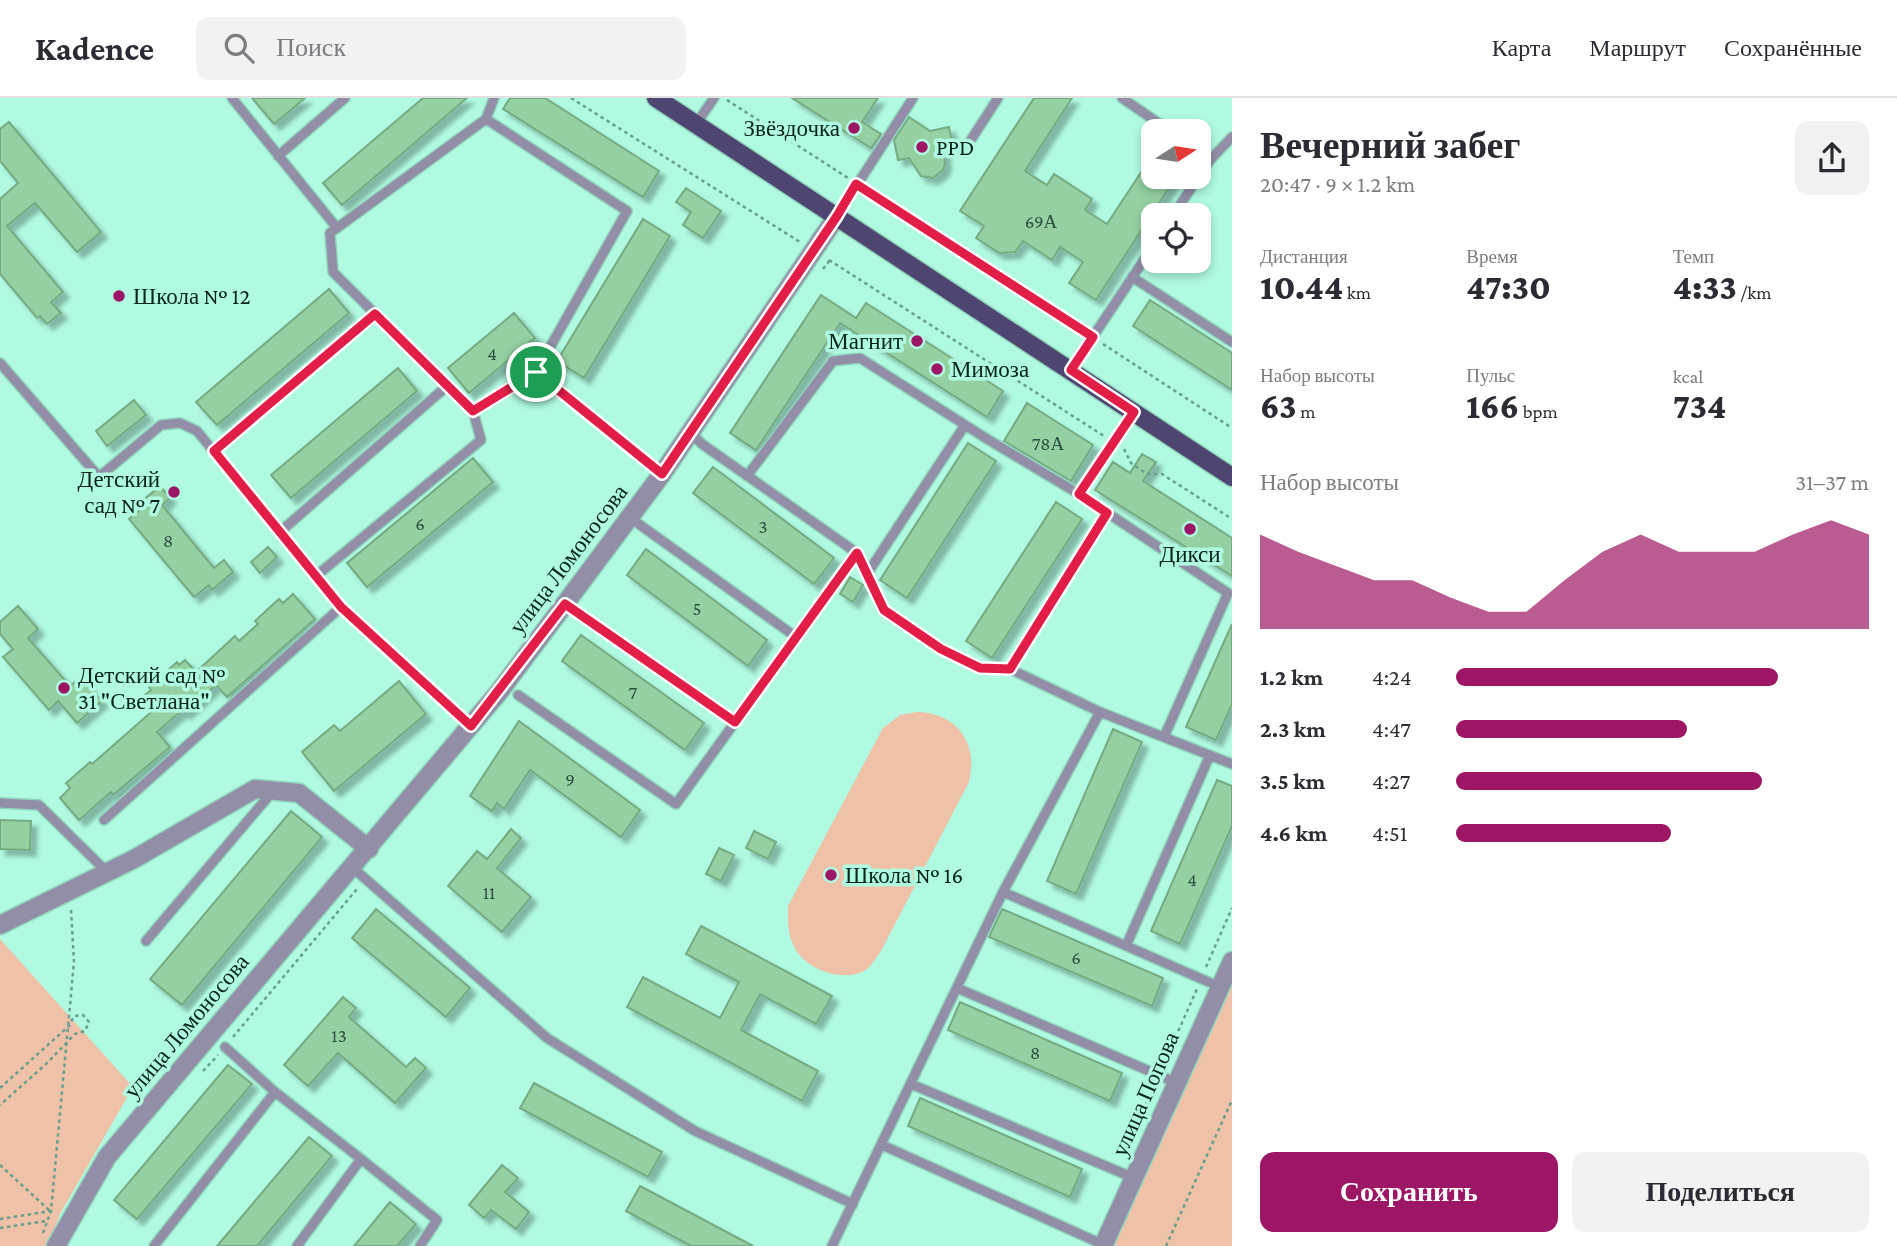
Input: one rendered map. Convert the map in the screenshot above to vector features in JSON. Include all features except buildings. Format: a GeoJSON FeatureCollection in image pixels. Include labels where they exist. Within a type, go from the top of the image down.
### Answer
{"type":"FeatureCollection","features":[{"type":"Feature","properties":{"kind":"main road"},"geometry":{"type":"LineString","coordinates":[[656,98],[1232,477]]}},
{"type":"Feature","properties":{"kind":"street","name":"улица Ломоносова"},"geometry":{"type":"LineString","coordinates":[[56,1246],[107,1157],[471,726],[565,604],[662,474],[837,216]]}},
{"type":"Feature","properties":{"kind":"street"},"geometry":{"type":"LineString","coordinates":[[0,925],[108,873],[255,789],[299,793],[369,849]]}},
{"type":"Feature","properties":{"kind":"street","name":"улица Попова"},"geometry":{"type":"LineString","coordinates":[[1104,1245],[1232,961]]}},
{"type":"Feature","properties":{"kind":"lane"},"geometry":{"type":"LineString","coordinates":[[232,98],[337,228]]}},
{"type":"Feature","properties":{"kind":"lane"},"geometry":{"type":"LineString","coordinates":[[278,156],[345,98]]}},
{"type":"Feature","properties":{"kind":"lane"},"geometry":{"type":"LineString","coordinates":[[316,576],[481,440],[473,411],[333,272],[330,233],[486,119],[494,98]]}},
{"type":"Feature","properties":{"kind":"lane"},"geometry":{"type":"LineString","coordinates":[[696,124],[714,98]]}},
{"type":"Feature","properties":{"kind":"lane"},"geometry":{"type":"LineString","coordinates":[[837,216],[912,98]]}},
{"type":"Feature","properties":{"kind":"lane"},"geometry":{"type":"LineString","coordinates":[[965,149],[998,98]]}},
{"type":"Feature","properties":{"kind":"lane"},"geometry":{"type":"LineString","coordinates":[[1122,98],[1153,119]]}},
{"type":"Feature","properties":{"kind":"lane"},"geometry":{"type":"LineString","coordinates":[[473,411],[536,372],[627,211],[486,119]]}},
{"type":"Feature","properties":{"kind":"lane"},"geometry":{"type":"LineString","coordinates":[[1211,158],[1232,137]]}},
{"type":"Feature","properties":{"kind":"lane"},"geometry":{"type":"LineString","coordinates":[[1071,370],[1141,264]]}},
{"type":"Feature","properties":{"kind":"lane"},"geometry":{"type":"LineString","coordinates":[[1132,277],[1232,342]]}},
{"type":"Feature","properties":{"kind":"lane"},"geometry":{"type":"LineString","coordinates":[[214,451],[375,314]]}},
{"type":"Feature","properties":{"kind":"lane"},"geometry":{"type":"LineString","coordinates":[[747,476],[833,361],[860,358],[1079,494],[1228,593],[1164,737]]}},
{"type":"Feature","properties":{"kind":"lane"},"geometry":{"type":"LineString","coordinates":[[0,363],[99,477],[161,425],[180,423],[197,431],[341,607],[471,726]]}},
{"type":"Feature","properties":{"kind":"lane"},"geometry":{"type":"LineString","coordinates":[[536,372],[662,474]]}},
{"type":"Feature","properties":{"kind":"lane"},"geometry":{"type":"LineString","coordinates":[[280,532],[447,386]]}},
{"type":"Feature","properties":{"kind":"lane"},"geometry":{"type":"LineString","coordinates":[[1079,494],[1134,412]]}},
{"type":"Feature","properties":{"kind":"lane"},"geometry":{"type":"LineString","coordinates":[[867,574],[965,425]]}},
{"type":"Feature","properties":{"kind":"lane"},"geometry":{"type":"LineString","coordinates":[[690,432],[702,444],[857,553],[884,610],[941,649],[980,668],[1010,669],[1100,712],[1232,764]]}},
{"type":"Feature","properties":{"kind":"lane"},"geometry":{"type":"LineString","coordinates":[[1010,669],[1107,513]]}},
{"type":"Feature","properties":{"kind":"lane"},"geometry":{"type":"LineString","coordinates":[[629,517],[796,637]]}},
{"type":"Feature","properties":{"kind":"lane"},"geometry":{"type":"LineString","coordinates":[[518,695],[676,804],[857,553]]}},
{"type":"Feature","properties":{"kind":"lane"},"geometry":{"type":"LineString","coordinates":[[565,604],[735,722]]}},
{"type":"Feature","properties":{"kind":"lane"},"geometry":{"type":"LineString","coordinates":[[104,820],[341,607]]}},
{"type":"Feature","properties":{"kind":"lane"},"geometry":{"type":"LineString","coordinates":[[832,1246],[1003,892],[1100,712]]}},
{"type":"Feature","properties":{"kind":"lane"},"geometry":{"type":"LineString","coordinates":[[1126,946],[1210,755]]}},
{"type":"Feature","properties":{"kind":"lane"},"geometry":{"type":"LineString","coordinates":[[146,941],[273,791]]}},
{"type":"Feature","properties":{"kind":"lane"},"geometry":{"type":"LineString","coordinates":[[0,803],[39,805],[108,873]]}},
{"type":"Feature","properties":{"kind":"lane"},"geometry":{"type":"LineString","coordinates":[[353,868],[547,1038],[695,1131],[853,1204]]}},
{"type":"Feature","properties":{"kind":"lane"},"geometry":{"type":"LineString","coordinates":[[1003,892],[1220,987]]}},
{"type":"Feature","properties":{"kind":"lane"},"geometry":{"type":"LineString","coordinates":[[957,988],[1177,1083]]}},
{"type":"Feature","properties":{"kind":"lane"},"geometry":{"type":"LineString","coordinates":[[225,1047],[275,1092],[437,1220],[420,1246]]}},
{"type":"Feature","properties":{"kind":"lane"},"geometry":{"type":"LineString","coordinates":[[911,1084],[1134,1178]]}},
{"type":"Feature","properties":{"kind":"lane"},"geometry":{"type":"LineString","coordinates":[[155,1246],[275,1092]]}},
{"type":"Feature","properties":{"kind":"lane"},"geometry":{"type":"LineString","coordinates":[[882,1145],[1104,1245]]}},
{"type":"Feature","properties":{"kind":"lane"},"geometry":{"type":"LineString","coordinates":[[297,1246],[361,1159]]}},
{"type":"Feature","properties":{"kind":"path"},"geometry":{"type":"LineString","coordinates":[[571,98],[814,250],[1124,450],[1131,463],[1147,474],[1162,474],[1232,519]]}},
{"type":"Feature","properties":{"kind":"path"},"geometry":{"type":"LineString","coordinates":[[723,98],[1232,428]]}},
{"type":"Feature","properties":{"kind":"path"},"geometry":{"type":"LineString","coordinates":[[43,1234],[51,1211],[74,962],[69,892]]}},
{"type":"Feature","properties":{"kind":"path"},"geometry":{"type":"LineString","coordinates":[[0,1088],[68,1027],[74,1016],[83,1015],[89,1022],[85,1031],[75,1034],[0,1105]]}},
{"type":"Feature","properties":{"kind":"path"},"geometry":{"type":"LineString","coordinates":[[1166,1246],[1232,1100]]}},
{"type":"Feature","properties":{"kind":"path"},"geometry":{"type":"LineString","coordinates":[[0,1165],[51,1211]]}},
{"type":"Feature","properties":{"kind":"path"},"geometry":{"type":"LineString","coordinates":[[0,1219],[51,1211]]}},
{"type":"Feature","properties":{"kind":"path"},"geometry":{"type":"LineString","coordinates":[[0,1228],[46,1221]]}},
{"type":"Feature","properties":{"kind":"shaded area"},"geometry":{"type":"Polygon","coordinates":[[[917,712],[945,719],[966,739],[971,764],[969,782],[873,963],[867,969],[848,975],[827,972],[808,963],[792,943],[788,906],[883,728],[900,715],[917,712]]]}},
{"type":"Feature","properties":{"kind":"shaded area"},"geometry":{"type":"Polygon","coordinates":[[[0,939],[133,1087],[60,1214],[49,1246],[0,1246],[0,939]]]}},
{"type":"Feature","properties":{"kind":"shaded area"},"geometry":{"type":"Polygon","coordinates":[[[1232,968],[1232,1246],[1106,1246],[1232,968]]]}},
{"type":"Feature","properties":{"kind":"place","name":"Звёздочка"},"geometry":{"type":"Point","coordinates":[854,128]}},
{"type":"Feature","properties":{"kind":"place","name":"PPD"},"geometry":{"type":"Point","coordinates":[922,147]}},
{"type":"Feature","properties":{"kind":"place","name":"Школа № 12"},"geometry":{"type":"Point","coordinates":[119,296]}},
{"type":"Feature","properties":{"kind":"place","name":"Магнит"},"geometry":{"type":"Point","coordinates":[917,341]}},
{"type":"Feature","properties":{"kind":"place","name":"Мимоза"},"geometry":{"type":"Point","coordinates":[937,369]}},
{"type":"Feature","properties":{"kind":"place","name":"Детский сад № 7"},"geometry":{"type":"Point","coordinates":[174,492]}},
{"type":"Feature","properties":{"kind":"place","name":"Дикси"},"geometry":{"type":"Point","coordinates":[1190,529]}},
{"type":"Feature","properties":{"kind":"place","name":"Детский сад № 31 \"Светлана\""},"geometry":{"type":"Point","coordinates":[64,688]}},
{"type":"Feature","properties":{"kind":"place","name":"Школа № 16"},"geometry":{"type":"Point","coordinates":[831,875]}},
{"type":"Feature","properties":{"kind":"route"},"geometry":{"type":"LineString","coordinates":[[856,184],[1093,337],[1071,370],[1134,412],[1079,494],[1107,513],[1010,669],[980,668],[941,649],[884,610],[857,553],[735,722],[565,604],[471,726],[341,607],[214,451],[375,314],[473,411],[536,372],[662,474],[856,184]]}}]}
